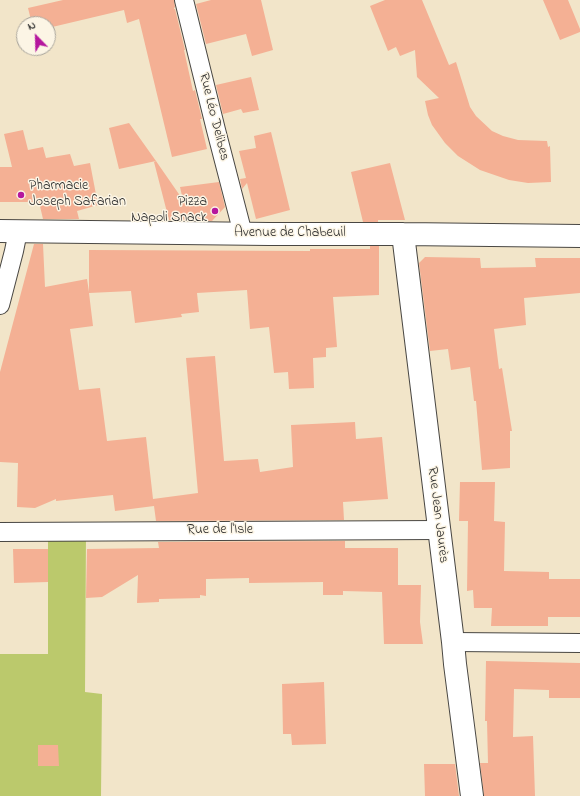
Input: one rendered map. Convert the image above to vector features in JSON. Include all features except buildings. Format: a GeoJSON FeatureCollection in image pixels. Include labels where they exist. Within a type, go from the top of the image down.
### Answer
{"type":"FeatureCollection","features":[{"type":"Feature","properties":{"kind":"street","name":"Rue Léo Delibes"},"geometry":{"type":"LineString","coordinates":[[184,0],[243,234]]}},
{"type":"Feature","properties":{"kind":"street","name":"Avenue de Chabeuil"},"geometry":{"type":"LineString","coordinates":[[9,231],[580,236]]}},
{"type":"Feature","properties":{"kind":"street"},"geometry":{"type":"LineString","coordinates":[[0,305],[14,251],[9,231]]}},
{"type":"Feature","properties":{"kind":"street","name":"Rue Jean Jaurès"},"geometry":{"type":"LineString","coordinates":[[403,234],[472,796]]}},
{"type":"Feature","properties":{"kind":"street","name":"Rue de l'Isle"},"geometry":{"type":"LineString","coordinates":[[0,532],[439,530]]}},
{"type":"Feature","properties":{"kind":"street"},"geometry":{"type":"LineString","coordinates":[[453,642],[580,643]]}},
{"type":"Feature","properties":{"kind":"green space"},"geometry":{"type":"Polygon","coordinates":[[[48,532],[86,532],[85,692],[102,694],[101,796],[0,796],[0,654],[48,654],[48,532]]]}},
{"type":"Feature","properties":{"kind":"place","name":"Pharmacie Joseph Safarian"},"geometry":{"type":"Point","coordinates":[21,195]}},
{"type":"Feature","properties":{"kind":"place","name":"Pizza Napoli Snack"},"geometry":{"type":"Point","coordinates":[215,211]}}]}
